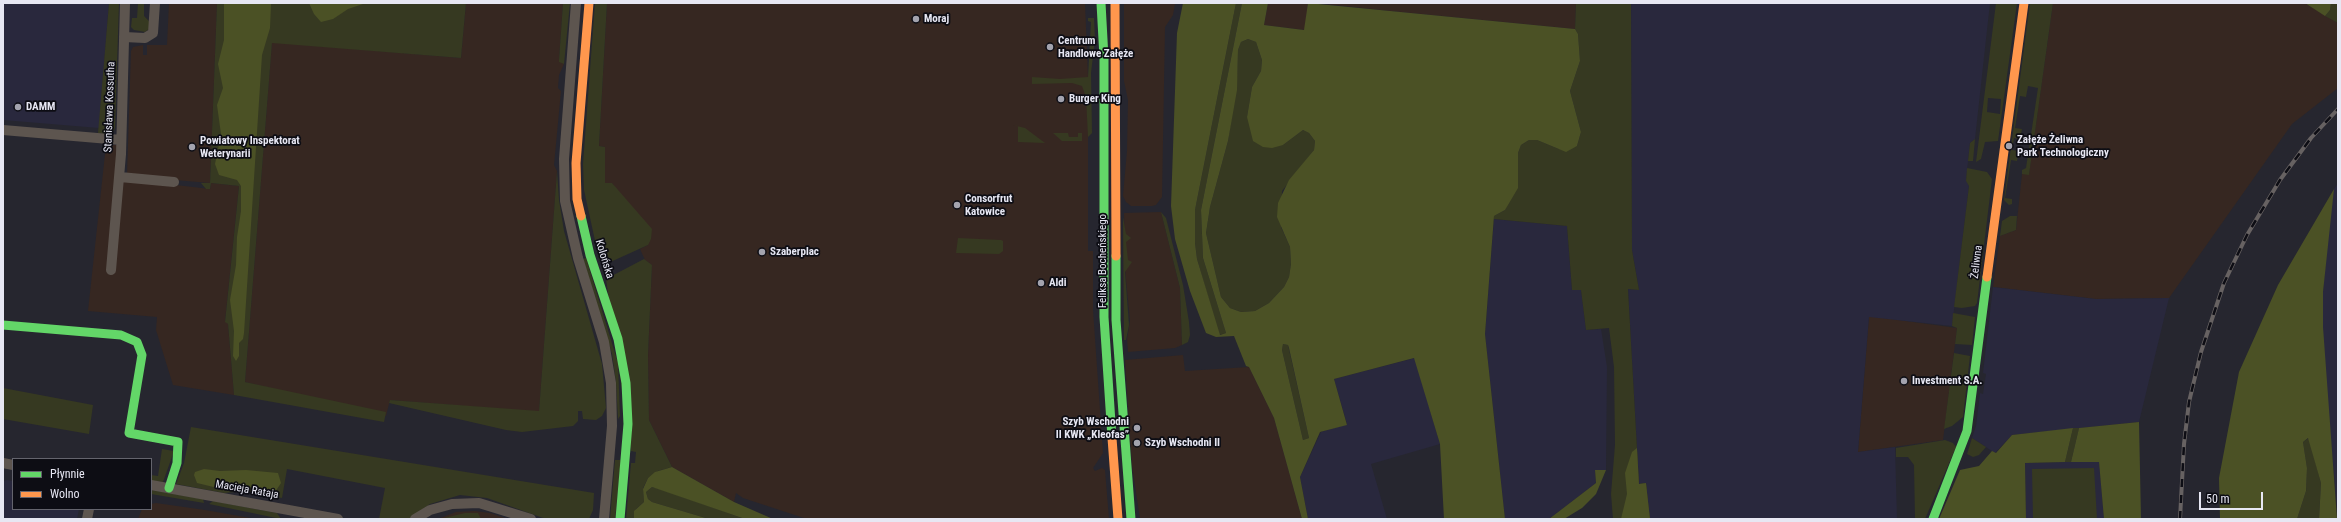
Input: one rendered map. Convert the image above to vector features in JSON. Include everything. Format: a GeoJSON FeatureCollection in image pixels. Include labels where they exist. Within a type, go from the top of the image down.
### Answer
{"type":"FeatureCollection","features":[{"type":"Feature","properties":{"kind":"street","name":"Stanisława Kossutha"},"geometry":{"type":"LineString","coordinates":[[111,270],[120,177],[126,3]]}},
{"type":"Feature","properties":{"kind":"street"},"geometry":{"type":"LineString","coordinates":[[124,38],[145,38],[153,34],[155,3]]}},
{"type":"Feature","properties":{"kind":"street"},"geometry":{"type":"LineString","coordinates":[[576,3],[564,159],[565,194],[572,237],[604,342],[611,383],[612,426],[604,519]]}},
{"type":"Feature","properties":{"kind":"street","name":"Kolońska"},"geometry":{"type":"LineString","coordinates":[[588,3],[576,163],[577,186],[582,227],[618,339],[626,383],[628,424],[620,519]]}},
{"type":"Feature","properties":{"kind":"street","name":"Feliksa Bocheńskiego"},"geometry":{"type":"LineString","coordinates":[[1101,3],[1104,58],[1104,317],[1118,519]]}},
{"type":"Feature","properties":{"kind":"street","name":"Feliksa Bocheńskiego"},"geometry":{"type":"LineString","coordinates":[[1115,3],[1116,320],[1131,519]]}},
{"type":"Feature","properties":{"kind":"street","name":"Żeliwna"},"geometry":{"type":"LineString","coordinates":[[1933,519],[1967,431],[2024,3]]}},
{"type":"Feature","properties":{"kind":"street"},"geometry":{"type":"LineString","coordinates":[[3,130],[121,140]]}},
{"type":"Feature","properties":{"kind":"street"},"geometry":{"type":"LineString","coordinates":[[120,177],[174,182]]}},
{"type":"Feature","properties":{"kind":"street"},"geometry":{"type":"LineString","coordinates":[[3,326],[121,335],[137,342],[142,355],[129,433],[178,442],[177,463],[169,488]]}},
{"type":"Feature","properties":{"kind":"street","name":"Macieja Rataja"},"geometry":{"type":"LineString","coordinates":[[152,485],[286,514],[338,519]]}},
{"type":"Feature","properties":{"kind":"street"},"geometry":{"type":"LineString","coordinates":[[415,519],[430,510],[479,502],[531,519]]}},
{"type":"Feature","properties":{"kind":"street"},"geometry":{"type":"LineString","coordinates":[[429,519],[442,507]]}},
{"type":"Feature","properties":{"kind":"shaded area"},"geometry":{"type":"Polygon","coordinates":[[[3,3],[109,3],[99,128],[3,120],[3,3]]]}},
{"type":"Feature","properties":{"kind":"shaded area"},"geometry":{"type":"Polygon","coordinates":[[[169,3],[217,3],[210,183],[127,176],[131,51],[133,47],[143,45],[143,55],[147,55],[147,45],[167,45],[169,3]]]}},
{"type":"Feature","properties":{"kind":"shaded area"},"geometry":{"type":"Polygon","coordinates":[[[466,3],[563,3],[559,60],[564,64],[559,75],[558,88],[561,91],[554,165],[557,171],[539,412],[390,400],[386,416],[245,382],[272,42],[461,58],[466,3]]]}},
{"type":"Feature","properties":{"kind":"shaded area"},"geometry":{"type":"Polygon","coordinates":[[[607,3],[1085,3],[1088,77],[1088,251],[1093,251],[1093,310],[1103,453],[1093,468],[1095,471],[1102,468],[1105,470],[1109,519],[807,519],[743,498],[736,493],[734,502],[672,467],[649,420],[648,355],[652,265],[645,260],[640,249],[648,245],[612,183],[605,183],[605,147],[599,146],[607,3]]]}},
{"type":"Feature","properties":{"kind":"shaded area"},"geometry":{"type":"Polygon","coordinates":[[[1124,3],[1175,4],[1173,15],[1165,27],[1162,197],[1156,205],[1152,206],[1131,206],[1126,202],[1123,196],[1127,151],[1128,100],[1124,81],[1124,3]]]}},
{"type":"Feature","properties":{"kind":"shaded area"},"geometry":{"type":"Polygon","coordinates":[[[1268,3],[1308,3],[1305,30],[1264,25],[1268,3]]]}},
{"type":"Feature","properties":{"kind":"shaded area"},"geometry":{"type":"Polygon","coordinates":[[[1315,3],[1576,3],[1575,29],[1381,10],[1315,3]]]}},
{"type":"Feature","properties":{"kind":"shaded area"},"geometry":{"type":"Polygon","coordinates":[[[1631,3],[1990,3],[1975,139],[1970,143],[1966,180],[1969,186],[1952,326],[1869,317],[1858,452],[1895,447],[1897,519],[1650,519],[1646,483],[1639,484],[1628,289],[1639,290],[1632,250],[1631,3]]]}},
{"type":"Feature","properties":{"kind":"shaded area"},"geometry":{"type":"Polygon","coordinates":[[[2053,3],[2305,3],[2338,23],[2338,88],[2292,124],[2169,298],[2096,299],[1993,287],[2000,236],[2016,230],[2022,174],[2029,174],[2053,3]]]}},
{"type":"Feature","properties":{"kind":"shaded area"},"geometry":{"type":"Polygon","coordinates":[[[106,145],[119,145],[116,178],[210,189],[211,183],[239,186],[225,321],[228,324],[234,395],[173,385],[156,330],[157,317],[88,311],[106,145]]]}},
{"type":"Feature","properties":{"kind":"shaded area"},"geometry":{"type":"Polygon","coordinates":[[[2338,183],[2338,519],[2323,354],[2323,292],[2329,220],[2334,189],[2338,183]]]}},
{"type":"Feature","properties":{"kind":"shaded area"},"geometry":{"type":"Polygon","coordinates":[[[1161,212],[1180,288],[1182,345],[1175,348],[1128,352],[1127,339],[1130,321],[1125,269],[1124,213],[1161,212]]]}},
{"type":"Feature","properties":{"kind":"shaded area"},"geometry":{"type":"Polygon","coordinates":[[[1494,219],[1567,226],[1572,290],[1581,289],[1586,330],[1601,329],[1607,367],[1606,470],[1595,470],[1596,483],[1549,519],[1505,519],[1485,334],[1494,219]]]}},
{"type":"Feature","properties":{"kind":"shaded area"},"geometry":{"type":"Polygon","coordinates":[[[1993,287],[2096,299],[2169,298],[2139,422],[2012,435],[1995,453],[1972,438],[1976,426],[1980,393],[1983,394],[1986,374],[1983,373],[1993,287]]]}},
{"type":"Feature","properties":{"kind":"shaded area"},"geometry":{"type":"Polygon","coordinates":[[[1869,316],[1957,328],[1943,440],[1858,452],[1869,316]]]}},
{"type":"Feature","properties":{"kind":"shaded area"},"geometry":{"type":"Polygon","coordinates":[[[1183,355],[1185,371],[1249,367],[1274,418],[1302,519],[1140,519],[1132,465],[1125,360],[1183,355]]]}},
{"type":"Feature","properties":{"kind":"shaded area"},"geometry":{"type":"Polygon","coordinates":[[[1415,358],[1440,444],[1371,464],[1387,519],[1308,519],[1300,477],[1321,432],[1347,424],[1334,379],[1415,358]]]}},
{"type":"Feature","properties":{"kind":"shaded area"},"geometry":{"type":"Polygon","coordinates":[[[2099,461],[2104,519],[2026,519],[2025,463],[2099,461]]]}},
{"type":"Feature","properties":{"kind":"shaded area"},"geometry":{"type":"Polygon","coordinates":[[[3,481],[12,481],[12,510],[79,510],[77,519],[4,519],[3,481]]]}},
{"type":"Feature","properties":{"kind":"shaded area"},"geometry":{"type":"Polygon","coordinates":[[[156,503],[205,510],[256,519],[138,519],[142,510],[152,510],[152,504],[156,503]]]}},
{"type":"Feature","properties":{"kind":"shaded area"},"geometry":{"type":"Polygon","coordinates":[[[475,511],[490,513],[508,519],[438,519],[456,512],[475,511]]]}},
{"type":"Feature","properties":{"kind":"green space"},"geometry":{"type":"Polygon","coordinates":[[[109,3],[119,3],[115,128],[113,132],[104,134],[98,133],[109,3]]]}},
{"type":"Feature","properties":{"kind":"green space"},"geometry":{"type":"Polygon","coordinates":[[[138,3],[144,3],[144,16],[150,22],[149,29],[145,32],[134,30],[131,27],[132,18],[137,18],[138,3]]]}},
{"type":"Feature","properties":{"kind":"green space"},"geometry":{"type":"Polygon","coordinates":[[[217,3],[466,3],[461,58],[272,43],[245,382],[386,412],[384,422],[234,395],[228,324],[225,322],[239,186],[211,183],[210,189],[206,189],[201,183],[210,183],[217,3]]]}},
{"type":"Feature","properties":{"kind":"green space"},"geometry":{"type":"Polygon","coordinates":[[[224,3],[271,4],[270,28],[262,55],[244,333],[243,339],[239,343],[239,356],[236,361],[233,356],[234,331],[230,300],[236,265],[237,237],[241,211],[241,186],[237,180],[219,175],[215,164],[221,134],[217,105],[223,88],[218,64],[224,40],[224,3]]]}},
{"type":"Feature","properties":{"kind":"green space"},"geometry":{"type":"Polygon","coordinates":[[[309,3],[366,3],[348,9],[333,19],[321,22],[314,14],[309,3]]]}},
{"type":"Feature","properties":{"kind":"green space"},"geometry":{"type":"Polygon","coordinates":[[[563,3],[570,3],[564,64],[559,62],[563,3]]]}},
{"type":"Feature","properties":{"kind":"green space"},"geometry":{"type":"Polygon","coordinates":[[[595,3],[607,3],[599,146],[605,147],[605,183],[612,183],[652,229],[651,239],[648,245],[606,264],[599,259],[584,190],[583,164],[595,3]]]}},
{"type":"Feature","properties":{"kind":"green space"},"geometry":{"type":"Polygon","coordinates":[[[1183,3],[1236,3],[1195,210],[1195,243],[1197,259],[1220,335],[1226,333],[1203,258],[1201,210],[1242,3],[1268,3],[1264,25],[1304,30],[1308,3],[1575,29],[1578,34],[1580,61],[1570,91],[1581,132],[1577,146],[1566,152],[1537,140],[1529,140],[1521,145],[1518,153],[1518,188],[1505,210],[1494,216],[1485,334],[1505,519],[1444,519],[1440,444],[1414,358],[1334,379],[1347,425],[1320,432],[1300,477],[1308,519],[1302,519],[1274,418],[1249,367],[1246,366],[1234,336],[1216,337],[1206,333],[1190,291],[1175,239],[1171,206],[1177,33],[1183,3]],[[1248,39],[1241,42],[1238,50],[1237,90],[1228,141],[1210,207],[1206,233],[1221,297],[1230,308],[1241,312],[1255,311],[1269,303],[1284,287],[1289,277],[1291,264],[1290,247],[1277,217],[1278,203],[1289,180],[1314,150],[1315,141],[1309,133],[1303,130],[1283,145],[1272,148],[1263,147],[1253,141],[1247,117],[1252,87],[1261,71],[1262,60],[1256,42],[1248,39]],[[1283,344],[1282,350],[1303,440],[1309,438],[1289,348],[1288,345],[1283,344]]]}},
{"type":"Feature","properties":{"kind":"green space"},"geometry":{"type":"Polygon","coordinates":[[[1236,3],[1242,3],[1201,210],[1203,258],[1226,333],[1219,335],[1197,259],[1195,243],[1195,210],[1236,3]]]}},
{"type":"Feature","properties":{"kind":"green space"},"geometry":{"type":"Polygon","coordinates":[[[1576,3],[1631,3],[1632,250],[1639,290],[1628,289],[1639,484],[1646,483],[1650,519],[1613,519],[1611,494],[1615,445],[1614,367],[1609,328],[1586,330],[1581,290],[1572,290],[1567,226],[1494,219],[1494,216],[1505,210],[1518,174],[1518,153],[1521,145],[1529,140],[1537,140],[1559,149],[1577,146],[1581,132],[1570,91],[1580,61],[1578,34],[1575,29],[1576,3]]]}},
{"type":"Feature","properties":{"kind":"green space"},"geometry":{"type":"Polygon","coordinates":[[[1996,3],[2017,3],[1998,141],[1985,142],[1981,159],[1976,162],[1996,3]],[[1988,98],[1987,112],[2000,114],[2001,99],[1988,98]]]}},
{"type":"Feature","properties":{"kind":"green space"},"geometry":{"type":"Polygon","coordinates":[[[2030,3],[2053,3],[2029,175],[2022,174],[2022,170],[2026,168],[2038,88],[2028,86],[2026,97],[2020,96],[2015,128],[2022,129],[2020,139],[2014,138],[2012,150],[2019,151],[2017,161],[2011,160],[2005,198],[2012,199],[2012,204],[2009,205],[2004,200],[2030,3]]]}},
{"type":"Feature","properties":{"kind":"green space"},"geometry":{"type":"Polygon","coordinates":[[[2305,3],[2331,3],[2330,10],[2325,16],[2305,3]]]}},
{"type":"Feature","properties":{"kind":"green space"},"geometry":{"type":"Polygon","coordinates":[[[2331,3],[2338,3],[2338,23],[2325,16],[2330,10],[2331,3]]]}},
{"type":"Feature","properties":{"kind":"green space"},"geometry":{"type":"Polygon","coordinates":[[[1088,18],[1094,18],[1095,39],[1091,73],[1092,133],[1088,137],[1086,97],[1082,86],[1072,83],[1032,84],[1032,77],[1060,79],[1088,77],[1091,22],[1088,21],[1088,18]]]}},
{"type":"Feature","properties":{"kind":"green space"},"geometry":{"type":"Polygon","coordinates":[[[1248,39],[1256,42],[1262,60],[1261,71],[1252,87],[1247,117],[1283,145],[1303,130],[1309,133],[1315,141],[1314,150],[1282,191],[1281,227],[1290,247],[1291,264],[1289,277],[1284,287],[1269,303],[1255,311],[1241,312],[1230,308],[1221,297],[1206,233],[1210,207],[1228,141],[1237,78],[1238,50],[1241,42],[1248,39]]]}},
{"type":"Feature","properties":{"kind":"green space"},"geometry":{"type":"Polygon","coordinates":[[[1018,126],[1025,128],[1045,143],[1018,142],[1018,126]]]}},
{"type":"Feature","properties":{"kind":"green space"},"geometry":{"type":"Polygon","coordinates":[[[1053,133],[1068,133],[1069,137],[1078,137],[1078,133],[1082,133],[1082,141],[1062,141],[1053,133]]]}},
{"type":"Feature","properties":{"kind":"green space"},"geometry":{"type":"Polygon","coordinates":[[[1975,139],[1973,161],[1968,161],[1970,143],[1975,139]]]}},
{"type":"Feature","properties":{"kind":"green space"},"geometry":{"type":"Polygon","coordinates":[[[1967,168],[1987,172],[1992,179],[1977,303],[1975,306],[1962,308],[1954,307],[1969,186],[1966,181],[1967,168]]]}},
{"type":"Feature","properties":{"kind":"green space"},"geometry":{"type":"Polygon","coordinates":[[[557,171],[559,200],[564,231],[602,364],[606,408],[602,416],[596,420],[583,419],[582,411],[578,411],[578,421],[573,426],[522,432],[506,430],[389,403],[390,400],[539,411],[557,171]]]}},
{"type":"Feature","properties":{"kind":"green space"},"geometry":{"type":"Polygon","coordinates":[[[2334,189],[2323,292],[2323,327],[2337,519],[2319,519],[2321,483],[2308,438],[2303,442],[2307,468],[2306,491],[2297,519],[2220,519],[2219,478],[2239,372],[2278,285],[2334,189]]]}},
{"type":"Feature","properties":{"kind":"green space"},"geometry":{"type":"Polygon","coordinates":[[[1161,212],[1166,218],[1183,285],[1189,322],[1190,335],[1188,342],[1182,345],[1180,288],[1161,212]]]}},
{"type":"Feature","properties":{"kind":"green space"},"geometry":{"type":"Polygon","coordinates":[[[2010,216],[2017,216],[2016,230],[2000,236],[2002,221],[2010,216]]]}},
{"type":"Feature","properties":{"kind":"green space"},"geometry":{"type":"Polygon","coordinates":[[[1123,217],[1126,234],[1131,238],[1126,242],[1128,260],[1132,262],[1125,272],[1129,325],[1126,340],[1124,340],[1123,217]]]}},
{"type":"Feature","properties":{"kind":"green space"},"geometry":{"type":"Polygon","coordinates":[[[958,238],[1001,240],[1003,241],[1003,251],[999,254],[956,253],[958,238]]]}},
{"type":"Feature","properties":{"kind":"green space"},"geometry":{"type":"Polygon","coordinates":[[[586,258],[618,363],[620,416],[618,419],[616,382],[612,354],[583,259],[586,258]]]}},
{"type":"Feature","properties":{"kind":"green space"},"geometry":{"type":"Polygon","coordinates":[[[644,259],[652,265],[648,355],[649,420],[672,467],[658,471],[648,478],[643,488],[644,502],[636,509],[634,519],[626,519],[631,463],[635,463],[636,452],[631,451],[606,279],[644,259]]]}},
{"type":"Feature","properties":{"kind":"green space"},"geometry":{"type":"Polygon","coordinates":[[[1953,313],[1975,317],[1972,345],[1955,344],[1957,328],[1952,326],[1953,313]]]}},
{"type":"Feature","properties":{"kind":"green space"},"geometry":{"type":"Polygon","coordinates":[[[1283,344],[1288,345],[1309,438],[1303,440],[1282,350],[1283,344]]]}},
{"type":"Feature","properties":{"kind":"green space"},"geometry":{"type":"Polygon","coordinates":[[[1954,353],[1970,356],[1963,417],[1952,426],[1944,429],[1954,353]]]}},
{"type":"Feature","properties":{"kind":"green space"},"geometry":{"type":"Polygon","coordinates":[[[3,388],[93,405],[89,434],[3,419],[3,388]]]}},
{"type":"Feature","properties":{"kind":"green space"},"geometry":{"type":"Polygon","coordinates":[[[2139,422],[2141,519],[2104,519],[2099,462],[2071,462],[2079,428],[2139,422]]]}},
{"type":"Feature","properties":{"kind":"green space"},"geometry":{"type":"Polygon","coordinates":[[[191,427],[594,493],[593,510],[589,519],[546,519],[487,498],[460,495],[430,504],[409,519],[379,519],[385,488],[287,469],[282,498],[247,491],[224,493],[176,484],[184,463],[191,427]]]}},
{"type":"Feature","properties":{"kind":"green space"},"geometry":{"type":"Polygon","coordinates":[[[2073,428],[2079,428],[2071,462],[2065,462],[2073,428]]]}},
{"type":"Feature","properties":{"kind":"green space"},"geometry":{"type":"Polygon","coordinates":[[[2073,428],[2065,462],[2025,463],[2026,519],[1939,519],[1960,470],[1979,466],[1992,451],[1996,453],[2012,435],[2073,428]]]}},
{"type":"Feature","properties":{"kind":"green space"},"geometry":{"type":"Polygon","coordinates":[[[1972,438],[1986,447],[1979,455],[1973,457],[1967,454],[1972,438]]]}},
{"type":"Feature","properties":{"kind":"green space"},"geometry":{"type":"Polygon","coordinates":[[[2309,438],[2321,483],[2319,518],[2297,519],[2306,491],[2307,468],[2303,442],[2309,438]]]}},
{"type":"Feature","properties":{"kind":"green space"},"geometry":{"type":"Polygon","coordinates":[[[1945,440],[1953,443],[1956,447],[1925,519],[1915,519],[1914,465],[1908,457],[1896,457],[1896,448],[1945,440]]]}},
{"type":"Feature","properties":{"kind":"green space"},"geometry":{"type":"Polygon","coordinates":[[[1637,448],[1639,484],[1646,483],[1650,519],[1621,519],[1627,494],[1625,473],[1632,452],[1637,448]]]}},
{"type":"Feature","properties":{"kind":"green space"},"geometry":{"type":"Polygon","coordinates":[[[162,449],[174,451],[163,482],[152,481],[152,475],[158,476],[162,449]]]}},
{"type":"Feature","properties":{"kind":"green space"},"geometry":{"type":"Polygon","coordinates":[[[615,460],[621,460],[615,519],[610,519],[615,460]]]}},
{"type":"Feature","properties":{"kind":"green space"},"geometry":{"type":"Polygon","coordinates":[[[672,467],[734,502],[773,519],[745,519],[652,487],[646,492],[648,499],[652,502],[709,519],[634,519],[634,511],[644,502],[643,489],[648,478],[655,472],[672,467]]]}},
{"type":"Feature","properties":{"kind":"green space"},"geometry":{"type":"Polygon","coordinates":[[[2094,468],[2097,519],[2033,519],[2032,469],[2094,468]]]}},
{"type":"Feature","properties":{"kind":"green space"},"geometry":{"type":"Polygon","coordinates":[[[204,469],[220,471],[246,470],[278,473],[281,483],[275,492],[249,487],[226,490],[197,483],[194,475],[195,472],[204,469]]]}},
{"type":"Feature","properties":{"kind":"green space"},"geometry":{"type":"Polygon","coordinates":[[[1595,470],[1606,470],[1596,494],[1582,508],[1564,519],[1549,519],[1596,483],[1595,470]]]}},
{"type":"Feature","properties":{"kind":"green space"},"geometry":{"type":"Polygon","coordinates":[[[652,487],[745,519],[709,519],[652,502],[648,499],[646,492],[652,487]]]}},
{"type":"Feature","properties":{"kind":"green space"},"geometry":{"type":"Polygon","coordinates":[[[152,490],[203,499],[204,503],[152,494],[152,490]]]}},
{"type":"Feature","properties":{"kind":"green space"},"geometry":{"type":"Polygon","coordinates":[[[213,501],[277,513],[281,519],[209,504],[213,501]]]}},
{"type":"Feature","properties":{"kind":"green space"},"geometry":{"type":"Polygon","coordinates":[[[465,513],[478,513],[481,519],[440,519],[465,513]]]}},
{"type":"Feature","properties":{"kind":"railway"},"geometry":{"type":"LineString","coordinates":[[2180,519],[2184,444],[2189,402],[2201,352],[2224,283],[2247,235],[2280,180],[2311,138],[2338,109]]}},
{"type":"Feature","properties":{"kind":"traffic: fast"},"geometry":{"type":"LineString","coordinates":[[1101,3],[1104,58],[1104,317],[1112,438]]}},
{"type":"Feature","properties":{"kind":"traffic: fast"},"geometry":{"type":"LineString","coordinates":[[581,216],[590,255],[618,339],[626,383],[628,424],[620,519]]}},
{"type":"Feature","properties":{"kind":"traffic: fast"},"geometry":{"type":"LineString","coordinates":[[1116,256],[1116,320],[1131,519]]}},
{"type":"Feature","properties":{"kind":"traffic: fast"},"geometry":{"type":"LineString","coordinates":[[1933,519],[1967,431],[1987,277]]}},
{"type":"Feature","properties":{"kind":"traffic: fast"},"geometry":{"type":"LineString","coordinates":[[3,325],[121,335],[137,342],[142,355],[129,433],[178,442],[177,463],[169,488]]}},
{"type":"Feature","properties":{"kind":"traffic: slow"},"geometry":{"type":"LineString","coordinates":[[581,216],[577,199],[576,163],[589,3]]}},
{"type":"Feature","properties":{"kind":"traffic: slow"},"geometry":{"type":"LineString","coordinates":[[1115,3],[1116,256]]}},
{"type":"Feature","properties":{"kind":"traffic: slow"},"geometry":{"type":"LineString","coordinates":[[1987,277],[2024,3]]}},
{"type":"Feature","properties":{"kind":"traffic: slow"},"geometry":{"type":"LineString","coordinates":[[1112,438],[1118,519]]}},
{"type":"Feature","properties":{"kind":"place","name":"Moraj"},"geometry":{"type":"Point","coordinates":[916,19]}},
{"type":"Feature","properties":{"kind":"place","name":"Centrum Handlowe Załęże"},"geometry":{"type":"Point","coordinates":[1050,47]}},
{"type":"Feature","properties":{"kind":"place","name":"Burger King"},"geometry":{"type":"Point","coordinates":[1061,99]}},
{"type":"Feature","properties":{"kind":"place","name":"DAMM"},"geometry":{"type":"Point","coordinates":[18,107]}},
{"type":"Feature","properties":{"kind":"place","name":"Załęże Żeliwna Park Technologiczny"},"geometry":{"type":"Point","coordinates":[2009,146]}},
{"type":"Feature","properties":{"kind":"place","name":"Powiatowy Inspektorat Weterynarii"},"geometry":{"type":"Point","coordinates":[192,147]}},
{"type":"Feature","properties":{"kind":"place","name":"Consorfrut Katowice"},"geometry":{"type":"Point","coordinates":[957,205]}},
{"type":"Feature","properties":{"kind":"place","name":"Szaberplac"},"geometry":{"type":"Point","coordinates":[762,252]}},
{"type":"Feature","properties":{"kind":"place","name":"Aldi"},"geometry":{"type":"Point","coordinates":[1041,283]}},
{"type":"Feature","properties":{"kind":"place","name":"Investment S.A."},"geometry":{"type":"Point","coordinates":[1904,381]}},
{"type":"Feature","properties":{"kind":"place","name":"Szyb Wschodni II KWK „Kleofas”"},"geometry":{"type":"Point","coordinates":[1137,428]}},
{"type":"Feature","properties":{"kind":"place","name":"Szyb Wschodni II"},"geometry":{"type":"Point","coordinates":[1137,443]}}]}
